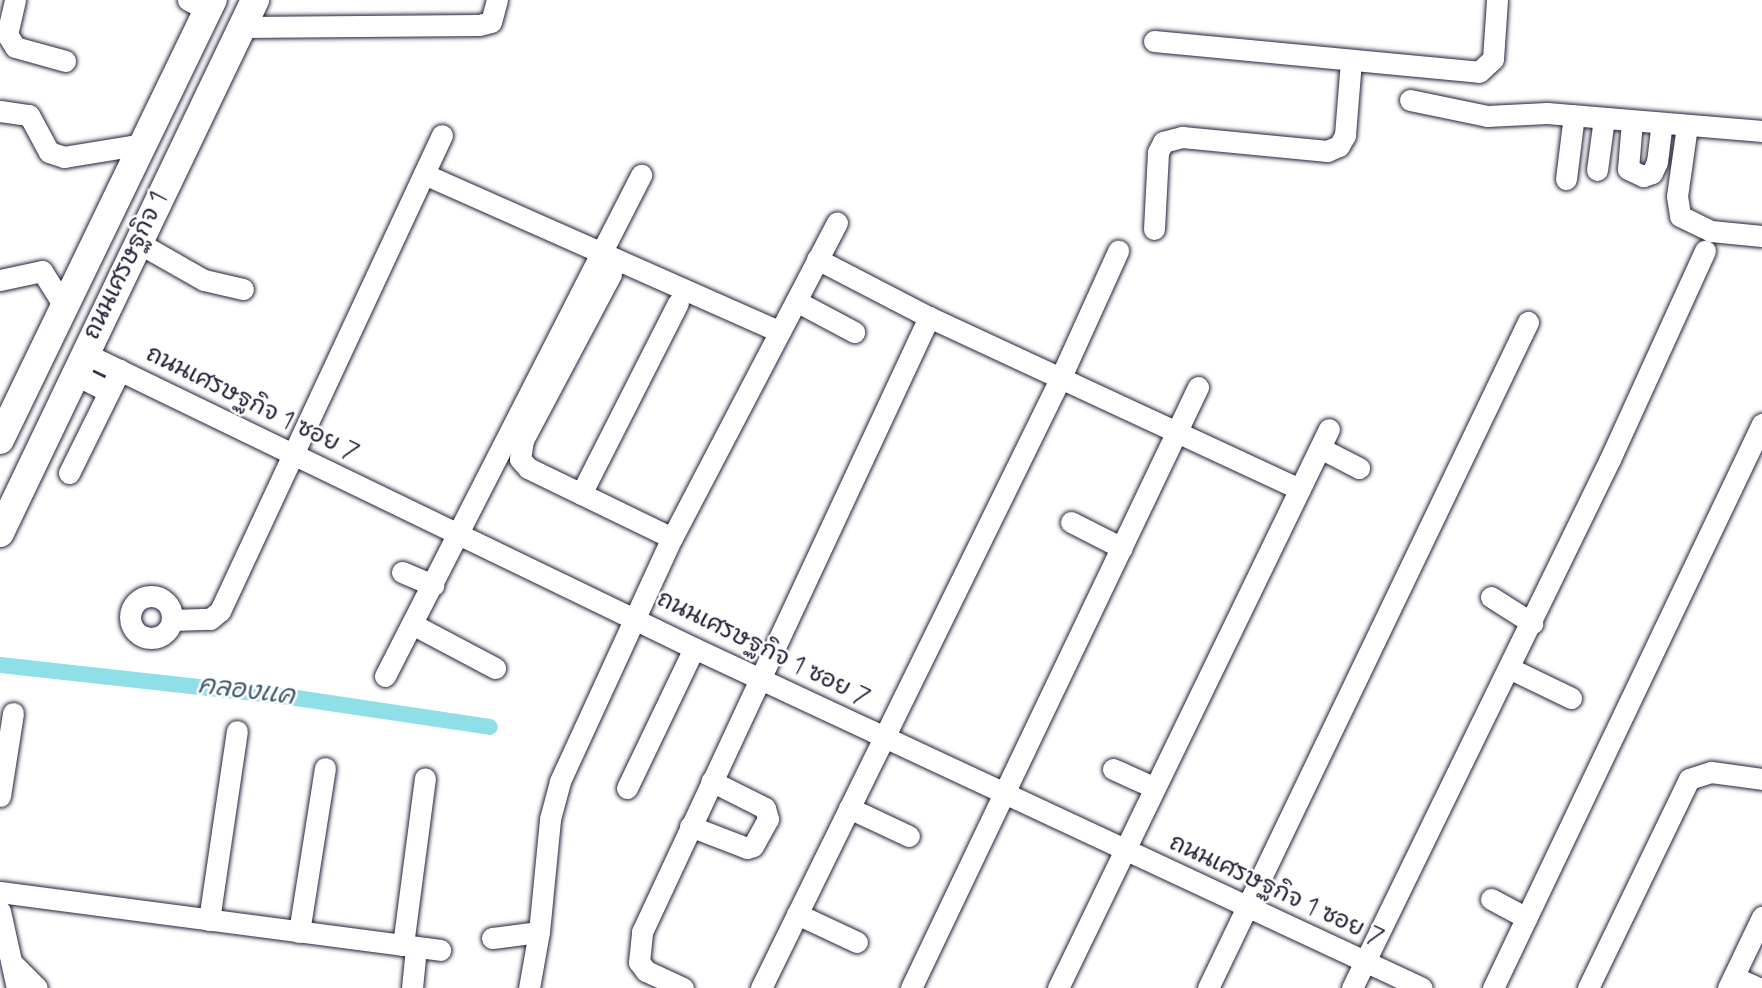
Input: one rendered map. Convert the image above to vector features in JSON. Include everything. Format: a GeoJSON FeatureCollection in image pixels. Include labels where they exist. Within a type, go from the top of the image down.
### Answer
{"type":"FeatureCollection","features":[{"type":"Feature","properties":{"kind":"main road","name":"ถนนเศรษฐกิจ 1"},"geometry":{"type":"LineString","coordinates":[[0,533],[136,242],[255,0]]}},
{"type":"Feature","properties":{"kind":"main road","name":"ถนนเศรษฐกิจ 1"},"geometry":{"type":"LineString","coordinates":[[0,440],[143,144],[203,3]]}},
{"type":"Feature","properties":{"kind":"street"},"geometry":{"type":"LineString","coordinates":[[15,0],[7,34],[15,47],[65,61]]}},
{"type":"Feature","properties":{"kind":"street"},"geometry":{"type":"LineString","coordinates":[[242,27],[479,24],[491,22],[497,0]]}},
{"type":"Feature","properties":{"kind":"street"},"geometry":{"type":"LineString","coordinates":[[1154,41],[1479,72],[1493,59],[1497,0]]}},
{"type":"Feature","properties":{"kind":"street"},"geometry":{"type":"LineString","coordinates":[[1154,229],[1158,152],[1163,142],[1182,137],[1327,150],[1339,146],[1345,135],[1351,60]]}},
{"type":"Feature","properties":{"kind":"street"},"geometry":{"type":"LineString","coordinates":[[1410,100],[1487,117],[1574,115],[1762,131]]}},
{"type":"Feature","properties":{"kind":"street"},"geometry":{"type":"LineString","coordinates":[[0,111],[29,115],[49,152],[64,158],[143,144]]}},
{"type":"Feature","properties":{"kind":"street"},"geometry":{"type":"LineString","coordinates":[[1566,179],[1574,115]]}},
{"type":"Feature","properties":{"kind":"street"},"geometry":{"type":"LineString","coordinates":[[1597,170],[1604,118]]}},
{"type":"Feature","properties":{"kind":"street"},"geometry":{"type":"LineString","coordinates":[[1632,121],[1628,169],[1643,176],[1652,173],[1657,162],[1662,124]]}},
{"type":"Feature","properties":{"kind":"street"},"geometry":{"type":"LineString","coordinates":[[1687,126],[1677,196],[1680,216],[1711,231],[1762,236]]}},
{"type":"Feature","properties":{"kind":"street"},"geometry":{"type":"LineString","coordinates":[[172,620],[210,620],[220,611],[442,135]]}},
{"type":"Feature","properties":{"kind":"street"},"geometry":{"type":"LineString","coordinates":[[424,174],[603,250],[779,332]]}},
{"type":"Feature","properties":{"kind":"street"},"geometry":{"type":"LineString","coordinates":[[385,676],[461,534],[642,175]]}},
{"type":"Feature","properties":{"kind":"street"},"geometry":{"type":"LineString","coordinates":[[529,988],[540,932],[552,804],[672,538],[836,222]]}},
{"type":"Feature","properties":{"kind":"street"},"geometry":{"type":"LineString","coordinates":[[136,242],[204,280],[243,289]]}},
{"type":"Feature","properties":{"kind":"street"},"geometry":{"type":"LineString","coordinates":[[761,988],[1060,379],[1118,251]]}},
{"type":"Feature","properties":{"kind":"street"},"geometry":{"type":"LineString","coordinates":[[1352,988],[1532,622],[1705,251]]}},
{"type":"Feature","properties":{"kind":"street"},"geometry":{"type":"LineString","coordinates":[[817,259],[929,317],[1300,489]]}},
{"type":"Feature","properties":{"kind":"street"},"geometry":{"type":"LineString","coordinates":[[0,280],[42,271],[64,306]]}},
{"type":"Feature","properties":{"kind":"street"},"geometry":{"type":"LineString","coordinates":[[611,274],[520,451],[520,459],[528,468],[672,538]]}},
{"type":"Feature","properties":{"kind":"street"},"geometry":{"type":"LineString","coordinates":[[796,301],[854,331]]}},
{"type":"Feature","properties":{"kind":"street"},"geometry":{"type":"LineString","coordinates":[[581,494],[678,303]]}},
{"type":"Feature","properties":{"kind":"street"},"geometry":{"type":"LineString","coordinates":[[683,988],[646,971],[639,962],[637,948],[758,677],[929,317]]}},
{"type":"Feature","properties":{"kind":"street"},"geometry":{"type":"LineString","coordinates":[[1208,988],[1528,322]]}},
{"type":"Feature","properties":{"kind":"street"},"geometry":{"type":"LineString","coordinates":[[79,363],[109,392]]}},
{"type":"Feature","properties":{"kind":"street","name":"ถนนเศรษฐกิจ 1 ซอย 7"},"geometry":{"type":"LineString","coordinates":[[79,363],[120,370],[635,616],[694,648],[1422,988]]}},
{"type":"Feature","properties":{"kind":"street"},"geometry":{"type":"LineString","coordinates":[[69,472],[120,370]]}},
{"type":"Feature","properties":{"kind":"street"},"geometry":{"type":"LineString","coordinates":[[911,988],[1198,387]]}},
{"type":"Feature","properties":{"kind":"street"},"geometry":{"type":"LineString","coordinates":[[1493,988],[1762,424]]}},
{"type":"Feature","properties":{"kind":"street"},"geometry":{"type":"LineString","coordinates":[[1058,988],[1324,438],[1360,468]]}},
{"type":"Feature","properties":{"kind":"street"},"geometry":{"type":"LineString","coordinates":[[1071,522],[1122,548]]}},
{"type":"Feature","properties":{"kind":"street"},"geometry":{"type":"LineString","coordinates":[[402,572],[433,585]]}},
{"type":"Feature","properties":{"kind":"street"},"geometry":{"type":"LineString","coordinates":[[1491,597],[1532,622]]}},
{"type":"Feature","properties":{"kind":"street"},"geometry":{"type":"LineString","coordinates":[[412,624],[495,668]]}},
{"type":"Feature","properties":{"kind":"street"},"geometry":{"type":"LineString","coordinates":[[627,788],[694,648]]}},
{"type":"Feature","properties":{"kind":"street"},"geometry":{"type":"LineString","coordinates":[[1509,668],[1570,698]]}},
{"type":"Feature","properties":{"kind":"street"},"geometry":{"type":"LineString","coordinates":[[0,796],[13,713]]}},
{"type":"Feature","properties":{"kind":"street"},"geometry":{"type":"LineString","coordinates":[[209,920],[237,731]]}},
{"type":"Feature","properties":{"kind":"street"},"geometry":{"type":"LineString","coordinates":[[299,932],[325,768]]}},
{"type":"Feature","properties":{"kind":"street"},"geometry":{"type":"LineString","coordinates":[[1113,769],[1153,787]]}},
{"type":"Feature","properties":{"kind":"street"},"geometry":{"type":"LineString","coordinates":[[1588,988],[1689,779],[1711,772],[1762,779]]}},
{"type":"Feature","properties":{"kind":"street"},"geometry":{"type":"LineString","coordinates":[[412,988],[410,946],[425,778]]}},
{"type":"Feature","properties":{"kind":"street"},"geometry":{"type":"LineString","coordinates":[[690,825],[747,848],[753,846],[768,819],[765,808],[711,781]]}},
{"type":"Feature","properties":{"kind":"street"},"geometry":{"type":"LineString","coordinates":[[849,808],[909,836]]}},
{"type":"Feature","properties":{"kind":"street"},"geometry":{"type":"LineString","coordinates":[[0,892],[440,950]]}},
{"type":"Feature","properties":{"kind":"street"},"geometry":{"type":"LineString","coordinates":[[1491,899],[1526,918]]}},
{"type":"Feature","properties":{"kind":"street"},"geometry":{"type":"LineString","coordinates":[[0,911],[17,988]]}},
{"type":"Feature","properties":{"kind":"street"},"geometry":{"type":"LineString","coordinates":[[797,914],[857,942]]}},
{"type":"Feature","properties":{"kind":"street"},"geometry":{"type":"LineString","coordinates":[[1759,988],[1731,982],[1762,917]]}},
{"type":"Feature","properties":{"kind":"street"},"geometry":{"type":"LineString","coordinates":[[492,938],[540,932]]}},
{"type":"Feature","properties":{"kind":"street"},"geometry":{"type":"LineString","coordinates":[[12,962],[37,988]]}},
{"type":"Feature","properties":{"kind":"waterway","name":"คลองแค"},"geometry":{"type":"LineString","coordinates":[[0,665],[283,696],[490,727]]}}]}
